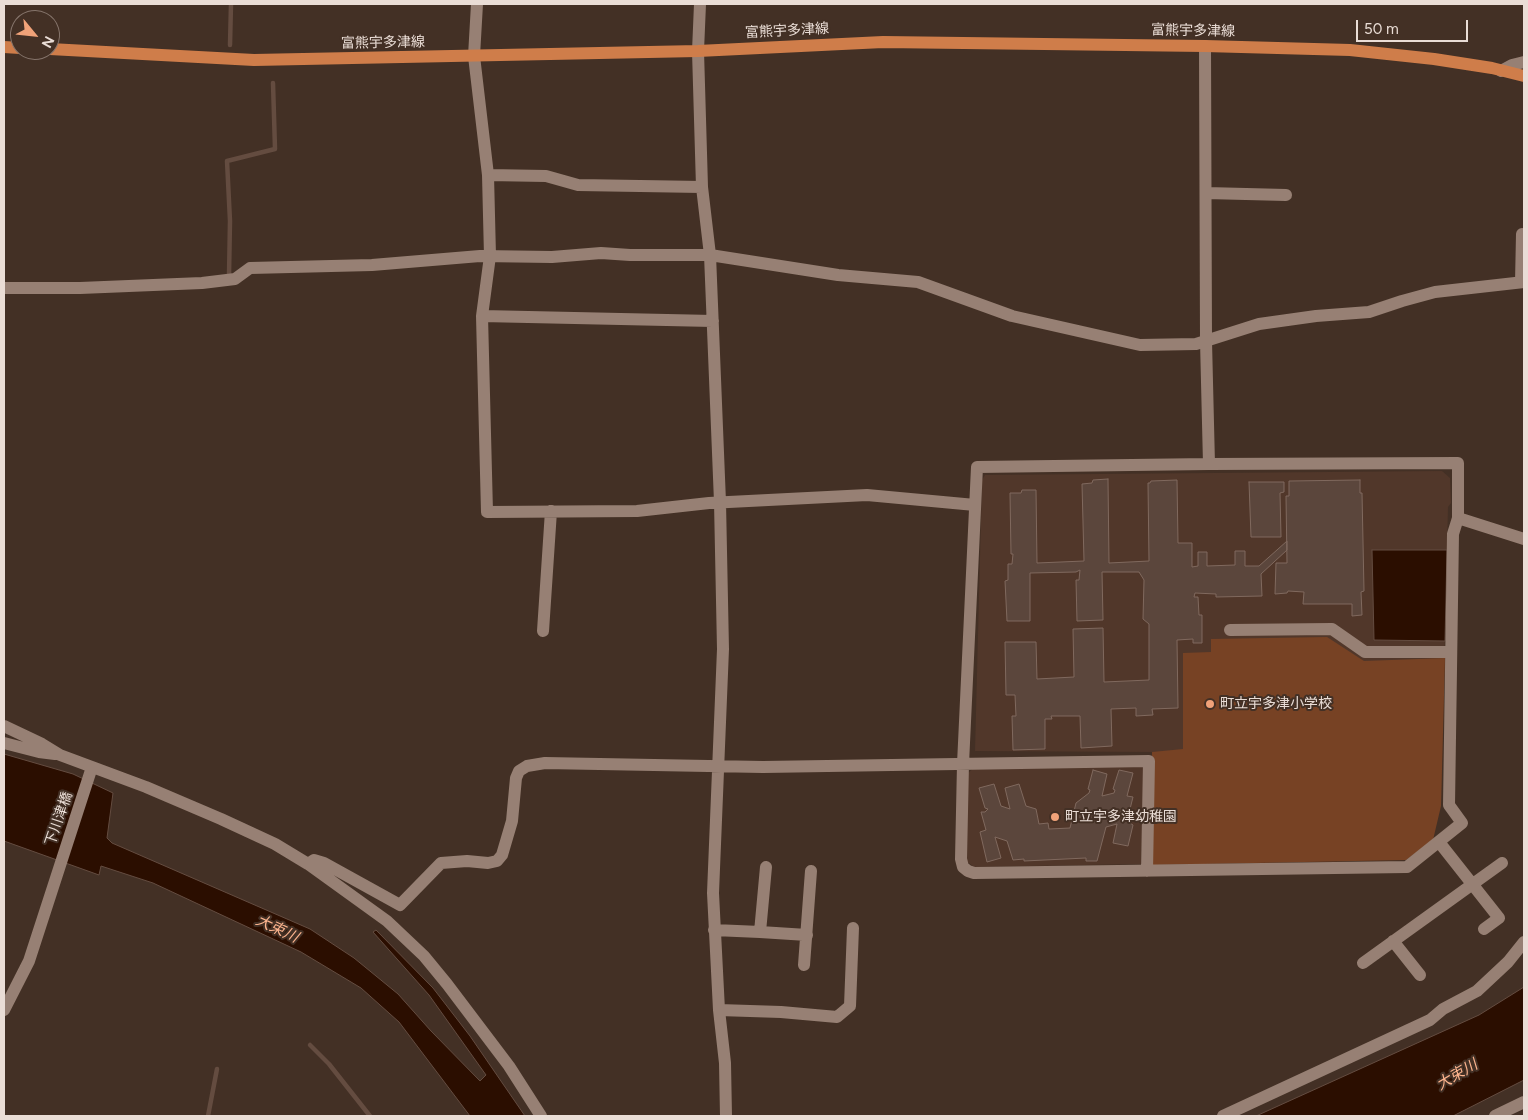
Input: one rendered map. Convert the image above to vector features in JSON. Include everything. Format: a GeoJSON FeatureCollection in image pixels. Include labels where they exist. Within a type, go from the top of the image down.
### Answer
{"type":"FeatureCollection","features":[{"type":"Feature","properties":{"kind":"main road","name":"富熊宇多津線"},"geometry":{"type":"LineString","coordinates":[[60,50],[254,60],[698,51],[883,42],[1205,46],[1350,50],[1434,59],[1524,76]]}},
{"type":"Feature","properties":{"kind":"street"},"geometry":{"type":"LineString","coordinates":[[477,4],[474,56],[488,175],[490,256],[482,316],[487,512],[637,511],[720,502],[867,495],[975,505]]}},
{"type":"Feature","properties":{"kind":"street"},"geometry":{"type":"LineString","coordinates":[[700,4],[698,51],[702,187],[710,255],[720,502],[723,649],[713,893],[719,1010],[725,1063],[726,1116]]}},
{"type":"Feature","properties":{"kind":"street"},"geometry":{"type":"LineString","coordinates":[[1205,46],[1206,342],[1209,464]]}},
{"type":"Feature","properties":{"kind":"street"},"geometry":{"type":"LineString","coordinates":[[1501,71],[1512,65],[1524,62]]}},
{"type":"Feature","properties":{"kind":"street"},"geometry":{"type":"LineString","coordinates":[[488,175],[546,176],[578,186],[702,187]]}},
{"type":"Feature","properties":{"kind":"street"},"geometry":{"type":"LineString","coordinates":[[1206,193],[1286,195]]}},
{"type":"Feature","properties":{"kind":"street"},"geometry":{"type":"LineString","coordinates":[[4,288],[80,288],[202,283],[235,279],[250,268],[372,265],[490,256],[552,257],[602,253],[710,255],[838,275],[918,282],[1012,316],[1140,345],[1196,344],[1259,324],[1316,316],[1369,312],[1435,292],[1522,282],[1522,234]]}},
{"type":"Feature","properties":{"kind":"street"},"geometry":{"type":"LineString","coordinates":[[482,316],[713,321]]}},
{"type":"Feature","properties":{"kind":"street"},"geometry":{"type":"LineString","coordinates":[[1458,463],[1458,518],[1453,534],[1449,805],[1462,823],[1407,867],[983,873],[968,871],[963,867],[961,859],[963,764],[975,505],[977,467],[1458,463]]}},
{"type":"Feature","properties":{"kind":"street"},"geometry":{"type":"LineString","coordinates":[[543,631],[551,511]]}},
{"type":"Feature","properties":{"kind":"street"},"geometry":{"type":"LineString","coordinates":[[1458,518],[1524,539]]}},
{"type":"Feature","properties":{"kind":"street"},"geometry":{"type":"LineString","coordinates":[[1230,630],[1332,629],[1365,652],[1451,652]]}},
{"type":"Feature","properties":{"kind":"street"},"geometry":{"type":"LineString","coordinates":[[4,726],[91,770],[146,787],[275,844],[308,864],[387,921],[424,956],[447,984],[509,1066],[541,1116]]}},
{"type":"Feature","properties":{"kind":"street"},"geometry":{"type":"LineString","coordinates":[[4,743],[60,755]]}},
{"type":"Feature","properties":{"kind":"street"},"geometry":{"type":"LineString","coordinates":[[308,864],[314,860],[324,863],[400,905],[441,863],[467,861],[488,863],[497,861],[502,855],[512,821],[518,771],[527,766],[545,763],[718,766],[1149,761],[1147,871]]}},
{"type":"Feature","properties":{"kind":"street","name":"下川津橋"},"geometry":{"type":"LineString","coordinates":[[4,1010],[29,961],[91,770]]}},
{"type":"Feature","properties":{"kind":"street"},"geometry":{"type":"LineString","coordinates":[[1439,842],[1499,918],[1484,929]]}},
{"type":"Feature","properties":{"kind":"street"},"geometry":{"type":"LineString","coordinates":[[1363,963],[1502,863]]}},
{"type":"Feature","properties":{"kind":"street"},"geometry":{"type":"LineString","coordinates":[[760,932],[766,867]]}},
{"type":"Feature","properties":{"kind":"street"},"geometry":{"type":"LineString","coordinates":[[804,964],[811,871]]}},
{"type":"Feature","properties":{"kind":"street"},"geometry":{"type":"LineString","coordinates":[[719,1010],[781,1012],[837,1017],[850,1006],[853,928]]}},
{"type":"Feature","properties":{"kind":"street"},"geometry":{"type":"LineString","coordinates":[[714,930],[806,935]]}},
{"type":"Feature","properties":{"kind":"street"},"geometry":{"type":"LineString","coordinates":[[1393,941],[1420,976]]}},
{"type":"Feature","properties":{"kind":"street"},"geometry":{"type":"LineString","coordinates":[[1223,1116],[1430,1020],[1443,1010],[1477,991],[1508,962],[1524,942]]}},
{"type":"Feature","properties":{"kind":"street"},"geometry":{"type":"LineString","coordinates":[[1495,1116],[1524,1102]]}},
{"type":"Feature","properties":{"kind":"shaded area","name":"町立宇多津小学校"},"geometry":{"type":"Polygon","coordinates":[[[1442,471],[1450,478],[1451,503],[1448,507],[1441,806],[1153,865],[1152,752],[975,751],[982,480],[985,475],[1442,471]]]}},
{"type":"Feature","properties":{"kind":"shaded area"},"geometry":{"type":"Polygon","coordinates":[[[1327,637],[1364,661],[1445,658],[1441,806],[1433,840],[1406,860],[1153,865],[1152,752],[1183,749],[1183,653],[1211,652],[1211,639],[1327,637]]]}},
{"type":"Feature","properties":{"kind":"shaded area","name":"町立宇多津幼稚園"},"geometry":{"type":"Polygon","coordinates":[[[976,766],[1145,766],[1141,864],[974,867],[966,861],[967,774],[976,766]]]}},
{"type":"Feature","properties":{"kind":"water"},"geometry":{"type":"Polygon","coordinates":[[[1372,550],[1447,550],[1445,641],[1374,640],[1372,550]]]}},
{"type":"Feature","properties":{"kind":"water","name":"大束川"},"geometry":{"type":"Polygon","coordinates":[[[4,754],[73,774],[113,793],[107,838],[112,843],[310,929],[354,958],[398,994],[480,1081],[486,1075],[429,995],[373,932],[376,930],[433,988],[470,1036],[525,1116],[470,1116],[399,1022],[361,988],[301,952],[153,883],[101,866],[99,875],[4,841],[4,754]]]}},
{"type":"Feature","properties":{"kind":"water","name":"大束川"},"geometry":{"type":"Polygon","coordinates":[[[1524,987],[1524,1080],[1453,1116],[1256,1116],[1479,1015],[1524,987]]]}},
{"type":"Feature","properties":{"kind":"building"},"geometry":{"type":"Polygon","coordinates":[[[1108,479],[1109,563],[1149,561],[1148,483],[1151,481],[1177,480],[1178,543],[1192,543],[1192,567],[1198,566],[1198,552],[1207,552],[1207,566],[1235,565],[1235,551],[1245,551],[1245,566],[1259,566],[1287,541],[1287,550],[1261,574],[1262,596],[1216,597],[1216,594],[1195,593],[1194,597],[1198,597],[1199,615],[1202,615],[1202,643],[1193,643],[1193,639],[1177,640],[1178,708],[1152,709],[1153,715],[1136,716],[1136,708],[1111,709],[1112,746],[1081,748],[1080,716],[1051,716],[1052,719],[1045,719],[1045,749],[1013,750],[1012,716],[1016,716],[1015,695],[1006,695],[1005,642],[1036,642],[1037,679],[1074,677],[1073,629],[1103,628],[1104,682],[1149,680],[1149,624],[1143,619],[1144,580],[1139,572],[1102,572],[1103,620],[1077,621],[1076,580],[1079,580],[1080,570],[1076,572],[1030,573],[1030,621],[1007,621],[1005,581],[1008,580],[1008,564],[1012,564],[1013,554],[1011,554],[1010,493],[1021,493],[1022,490],[1036,490],[1037,563],[1084,561],[1082,484],[1092,483],[1093,480],[1108,479]]]}},
{"type":"Feature","properties":{"kind":"building"},"geometry":{"type":"Polygon","coordinates":[[[1360,480],[1360,493],[1362,493],[1364,591],[1361,592],[1362,615],[1352,616],[1352,604],[1303,604],[1304,592],[1288,591],[1287,593],[1275,594],[1276,563],[1287,563],[1286,496],[1289,496],[1289,481],[1360,480]]]}},
{"type":"Feature","properties":{"kind":"building"},"geometry":{"type":"Polygon","coordinates":[[[1249,482],[1284,482],[1284,492],[1280,493],[1281,537],[1251,537],[1249,482]]]}},
{"type":"Feature","properties":{"kind":"building"},"geometry":{"type":"Polygon","coordinates":[[[1093,770],[1107,774],[1102,796],[1114,793],[1115,790],[1113,789],[1119,770],[1133,773],[1127,796],[1133,797],[1128,817],[1131,818],[1130,823],[1133,825],[1128,846],[1113,843],[1117,824],[1106,827],[1097,861],[1086,861],[1086,858],[1024,861],[1024,859],[1013,860],[1007,841],[995,837],[1001,858],[987,862],[980,832],[986,830],[981,812],[985,812],[988,809],[985,808],[979,788],[994,784],[1001,806],[1010,809],[1005,788],[1019,784],[1026,806],[1036,809],[1039,824],[1048,823],[1049,829],[1070,828],[1076,803],[1089,793],[1090,790],[1088,789],[1093,770]]]}},
{"type":"Feature","properties":{"kind":"waterway"},"geometry":{"type":"LineString","coordinates":[[230,45],[231,4]]}},
{"type":"Feature","properties":{"kind":"waterway"},"geometry":{"type":"LineString","coordinates":[[227,276],[229,276],[230,221],[227,161],[275,149],[273,83]]}},
{"type":"Feature","properties":{"kind":"waterway"},"geometry":{"type":"LineString","coordinates":[[310,1045],[329,1064],[370,1116]]}},
{"type":"Feature","properties":{"kind":"waterway"},"geometry":{"type":"LineString","coordinates":[[208,1116],[217,1069]]}},
{"type":"Feature","properties":{"kind":"place","name":"町立宇多津小学校"},"geometry":{"type":"Point","coordinates":[1210,704]}},
{"type":"Feature","properties":{"kind":"place","name":"町立宇多津幼稚園"},"geometry":{"type":"Point","coordinates":[1055,817]}}]}
